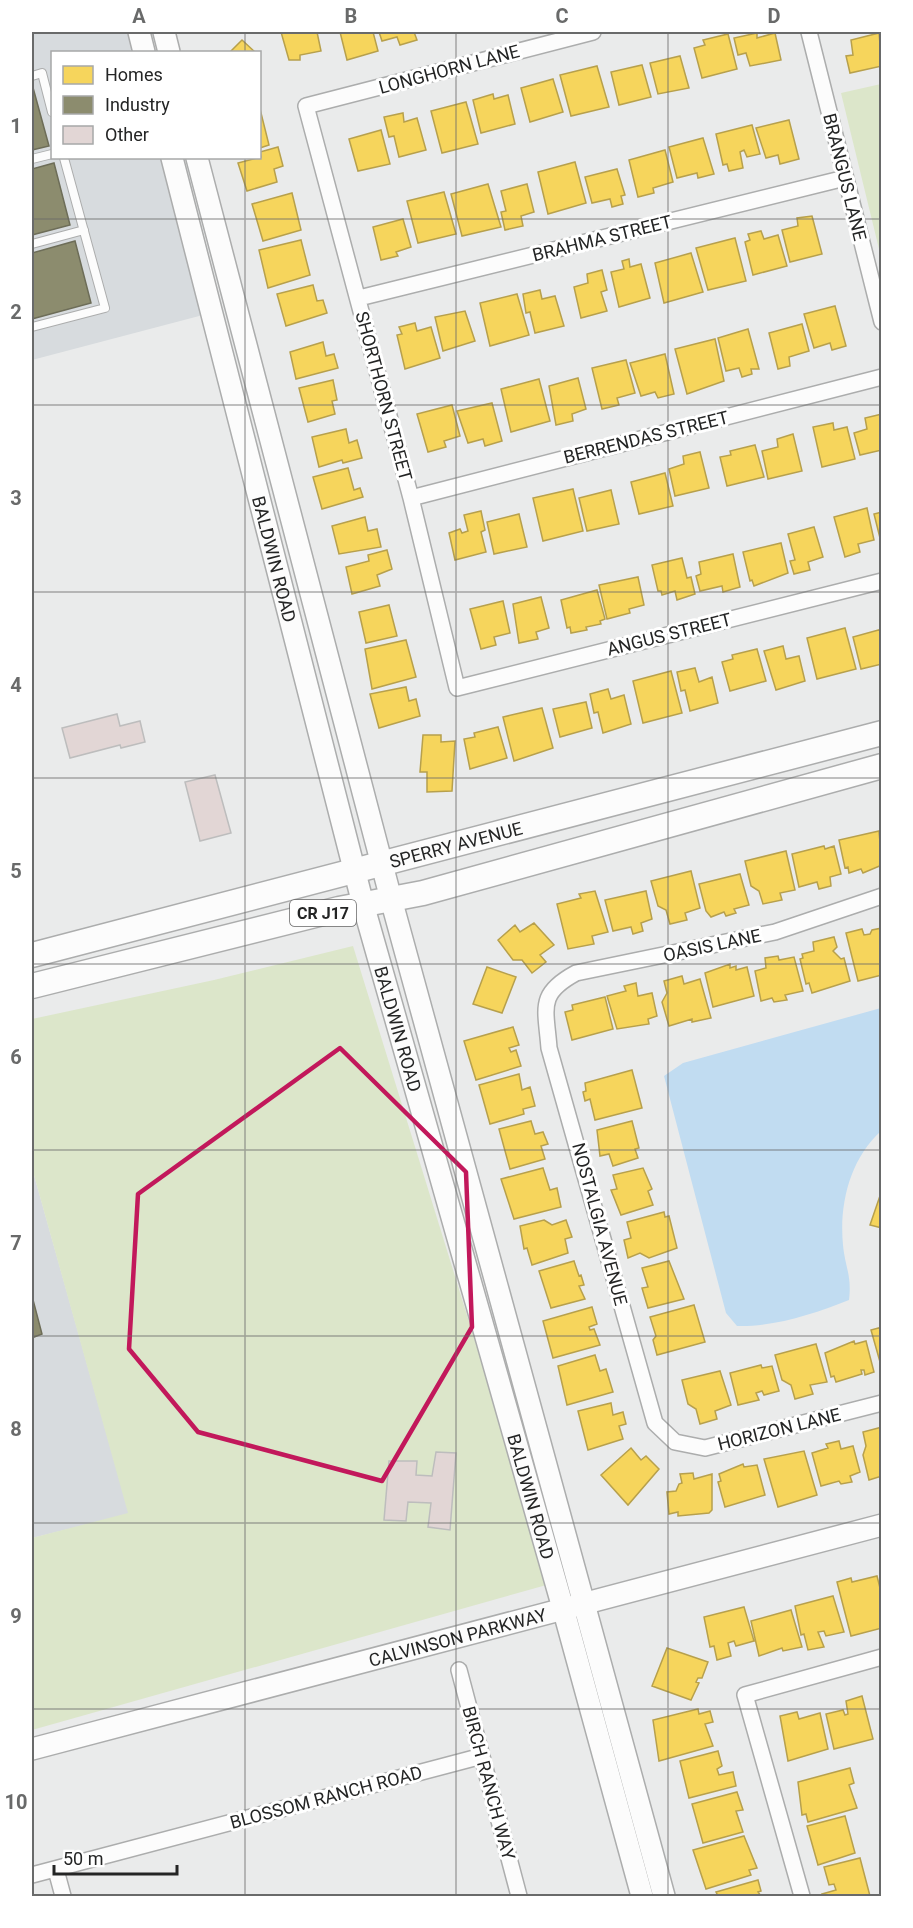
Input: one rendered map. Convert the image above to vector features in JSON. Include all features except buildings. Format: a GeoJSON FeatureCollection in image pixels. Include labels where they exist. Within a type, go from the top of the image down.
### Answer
{"type":"FeatureCollection","features":[{"type":"Feature","properties":{"kind":"main road"},"geometry":{"type":"LineString","coordinates":[[139,32],[144,51]]}},
{"type":"Feature","properties":{"kind":"main road"},"geometry":{"type":"LineString","coordinates":[[164,32],[169,51]]}},
{"type":"Feature","properties":{"kind":"main road","name":"BALDWIN ROAD"},"geometry":{"type":"LineString","coordinates":[[172,159],[363,904],[573,1606],[664,1896]]}},
{"type":"Feature","properties":{"kind":"main road"},"geometry":{"type":"LineString","coordinates":[[184,159],[190,177],[212,215]]}},
{"type":"Feature","properties":{"kind":"main road","name":"BALDWIN ROAD"},"geometry":{"type":"LineString","coordinates":[[197,159],[573,1606],[642,1896]]}},
{"type":"Feature","properties":{"kind":"main road","name":"SPERRY AVENUE"},"geometry":{"type":"LineString","coordinates":[[32,955],[354,869],[882,734]]}},
{"type":"Feature","properties":{"kind":"main road","name":"CR J17"},"geometry":{"type":"LineString","coordinates":[[32,986],[363,904],[446,886],[882,766]]}},
{"type":"Feature","properties":{"kind":"main road","name":"CALVINSON PARKWAY"},"geometry":{"type":"LineString","coordinates":[[32,1749],[882,1525]]}},
{"type":"Feature","properties":{"kind":"street","name":"LONGHORN LANE"},"geometry":{"type":"LineString","coordinates":[[306,106],[592,32]]}},
{"type":"Feature","properties":{"kind":"street","name":"BRANGUS LANE"},"geometry":{"type":"LineString","coordinates":[[809,32],[882,322]]}},
{"type":"Feature","properties":{"kind":"street","name":"SHORTHORN STREET"},"geometry":{"type":"LineString","coordinates":[[306,106],[359,298],[458,688]]}},
{"type":"Feature","properties":{"kind":"street","name":"BRAHMA STREET"},"geometry":{"type":"LineString","coordinates":[[359,298],[845,178]]}},
{"type":"Feature","properties":{"kind":"street","name":"BERRENDAS STREET"},"geometry":{"type":"LineString","coordinates":[[411,498],[882,377]]}},
{"type":"Feature","properties":{"kind":"street","name":"ANGUS STREET"},"geometry":{"type":"LineString","coordinates":[[458,688],[882,581]]}},
{"type":"Feature","properties":{"kind":"street","name":"OASIS LANE"},"geometry":{"type":"LineString","coordinates":[[547,997],[557,984],[576,973],[775,932],[882,896]]}},
{"type":"Feature","properties":{"kind":"street","name":"NOSTALGIA AVENUE"},"geometry":{"type":"LineString","coordinates":[[547,997],[549,1048],[655,1424],[675,1442]]}},
{"type":"Feature","properties":{"kind":"street","name":"HORIZON LANE"},"geometry":{"type":"LineString","coordinates":[[675,1442],[705,1448],[882,1403]]}},
{"type":"Feature","properties":{"kind":"street"},"geometry":{"type":"LineString","coordinates":[[802,1896],[745,1695],[882,1657]]}},
{"type":"Feature","properties":{"kind":"street","name":"BIRCH RANCH WAY"},"geometry":{"type":"LineString","coordinates":[[459,1671],[519,1896]]}},
{"type":"Feature","properties":{"kind":"street","name":"BLOSSOM RANCH ROAD"},"geometry":{"type":"LineString","coordinates":[[32,1875],[482,1756]]}},
{"type":"Feature","properties":{"kind":"street"},"geometry":{"type":"LineString","coordinates":[[56,1870],[63,1896]]}},
{"type":"Feature","properties":{"kind":"lane"},"geometry":{"type":"LineString","coordinates":[[32,76],[42,73],[51,108]]}},
{"type":"Feature","properties":{"kind":"lane"},"geometry":{"type":"LineString","coordinates":[[32,159],[51,154]]}},
{"type":"Feature","properties":{"kind":"lane"},"geometry":{"type":"LineString","coordinates":[[32,327],[105,308],[64,159]]}},
{"type":"Feature","properties":{"kind":"lane"},"geometry":{"type":"LineString","coordinates":[[32,244],[84,230]]}},
{"type":"Feature","properties":{"kind":"highlighted area"},"geometry":{"type":"Polygon","coordinates":[[[340,1048],[466,1172],[472,1327],[382,1481],[198,1432],[129,1349],[138,1194],[340,1048]]]}},
{"type":"Feature","properties":{"kind":"shaded area"},"geometry":{"type":"Polygon","coordinates":[[[32,32],[147,32],[153,51],[51,51],[51,159],[181,159],[222,310],[32,360],[32,32]]]}},
{"type":"Feature","properties":{"kind":"shaded area"},"geometry":{"type":"Polygon","coordinates":[[[32,1168],[129,1514],[32,1538],[32,1168]]]}},
{"type":"Feature","properties":{"kind":"green space"},"geometry":{"type":"Polygon","coordinates":[[[881,84],[882,253],[880,253],[841,93],[881,84]]]}},
{"type":"Feature","properties":{"kind":"green space"},"geometry":{"type":"Polygon","coordinates":[[[353,946],[550,1584],[32,1730],[32,1538],[128,1513],[32,1168],[32,1019],[214,980],[353,946]]]}},
{"type":"Feature","properties":{"kind":"water"},"geometry":{"type":"Polygon","coordinates":[[[881,1008],[881,1131],[870,1142],[854,1169],[845,1198],[843,1214],[843,1245],[849,1277],[849,1300],[794,1319],[737,1326],[726,1313],[664,1076],[683,1063],[881,1008]]]}}]}
